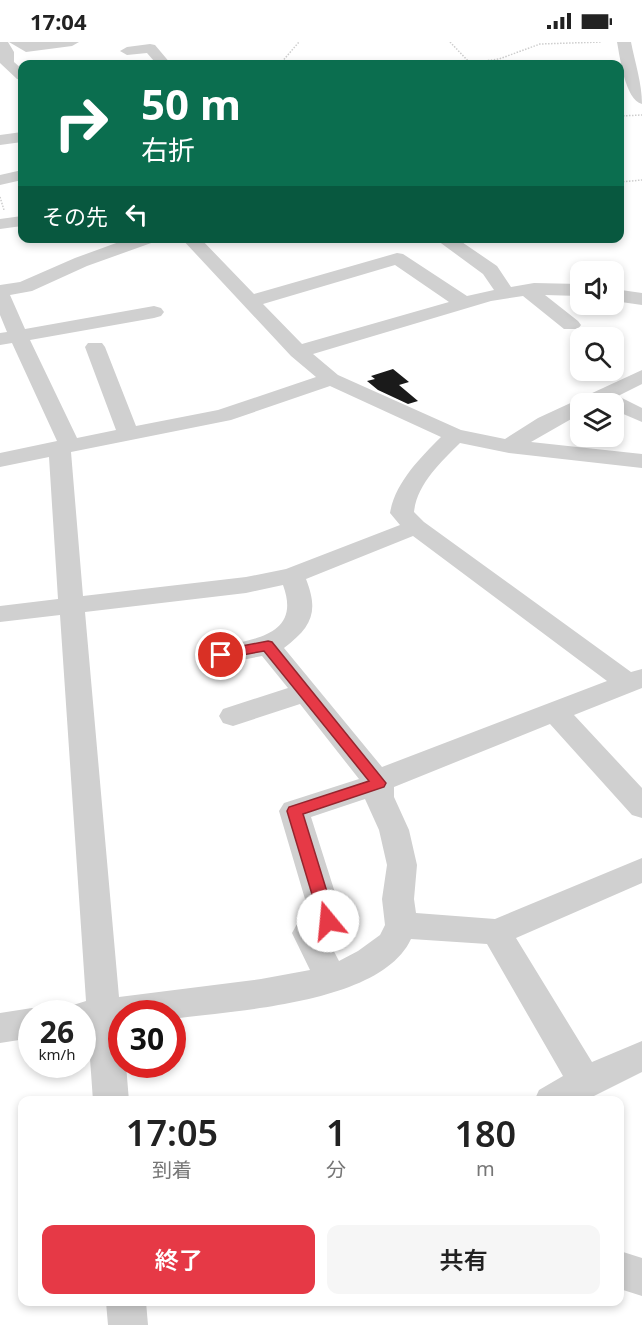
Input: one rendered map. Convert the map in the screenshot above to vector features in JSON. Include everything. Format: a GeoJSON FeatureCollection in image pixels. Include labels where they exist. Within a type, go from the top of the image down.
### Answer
{"type":"FeatureCollection","features":[{"type":"Feature","properties":{"kind":"street"},"geometry":{"type":"LineString","coordinates":[[1,42],[7,52],[7,63],[18,73]]}},
{"type":"Feature","properties":{"kind":"street"},"geometry":{"type":"LineString","coordinates":[[16,42],[26,48],[73,45]]}},
{"type":"Feature","properties":{"kind":"street"},"geometry":{"type":"LineString","coordinates":[[624,42],[630,76],[642,100]]}},
{"type":"Feature","properties":{"kind":"street"},"geometry":{"type":"LineString","coordinates":[[45,45],[57,60]]}},
{"type":"Feature","properties":{"kind":"street"},"geometry":{"type":"LineString","coordinates":[[124,46],[136,60]]}},
{"type":"Feature","properties":{"kind":"street"},"geometry":{"type":"LineString","coordinates":[[124,46],[150,48],[160,60]]}},
{"type":"Feature","properties":{"kind":"street"},"geometry":{"type":"LineString","coordinates":[[0,140],[18,138]]}},
{"type":"Feature","properties":{"kind":"street"},"geometry":{"type":"LineString","coordinates":[[0,180],[18,176]]}},
{"type":"Feature","properties":{"kind":"street"},"geometry":{"type":"LineString","coordinates":[[0,224],[18,222]]}},
{"type":"Feature","properties":{"kind":"street"},"geometry":{"type":"LineString","coordinates":[[92,1000],[65,446],[9,337],[0,292],[25,287],[81,262],[134,243]]}},
{"type":"Feature","properties":{"kind":"street"},"geometry":{"type":"LineString","coordinates":[[195,243],[298,352],[331,379],[455,435],[509,446],[642,461]]}},
{"type":"Feature","properties":{"kind":"street"},"geometry":{"type":"LineString","coordinates":[[450,243],[490,270],[506,293]]}},
{"type":"Feature","properties":{"kind":"street"},"geometry":{"type":"LineString","coordinates":[[249,302],[397,258],[464,303]]}},
{"type":"Feature","properties":{"kind":"street"},"geometry":{"type":"LineString","coordinates":[[298,352],[464,303],[506,293],[527,290],[570,290]]}},
{"type":"Feature","properties":{"kind":"street"},"geometry":{"type":"LineString","coordinates":[[527,290],[571,325]]}},
{"type":"Feature","properties":{"kind":"street"},"geometry":{"type":"LineString","coordinates":[[624,296],[642,299]]}},
{"type":"Feature","properties":{"kind":"street"},"geometry":{"type":"LineString","coordinates":[[9,337],[154,312]]}},
{"type":"Feature","properties":{"kind":"street"},"geometry":{"type":"LineString","coordinates":[[95,347],[128,434]]}},
{"type":"Feature","properties":{"kind":"street"},"geometry":{"type":"LineString","coordinates":[[608,393],[642,376]]}},
{"type":"Feature","properties":{"kind":"street"},"geometry":{"type":"LineString","coordinates":[[0,460],[223,415],[331,379]]}},
{"type":"Feature","properties":{"kind":"street"},"geometry":{"type":"LineString","coordinates":[[624,410],[642,416]]}},
{"type":"Feature","properties":{"kind":"street"},"geometry":{"type":"LineString","coordinates":[[509,446],[570,411]]}},
{"type":"Feature","properties":{"kind":"street"},"geometry":{"type":"LineString","coordinates":[[455,435],[430,463],[405,497],[402,513],[416,527],[635,681]]}},
{"type":"Feature","properties":{"kind":"street"},"geometry":{"type":"LineString","coordinates":[[0,614],[246,585],[292,576],[416,527]]}},
{"type":"Feature","properties":{"kind":"street"},"geometry":{"type":"LineString","coordinates":[[221,655],[268,646],[284,635],[299,620],[303,606],[292,576]]}},
{"type":"Feature","properties":{"kind":"street"},"geometry":{"type":"LineString","coordinates":[[96,1014],[261,993],[332,980],[370,961],[392,944],[401,925],[398,899],[402,865],[394,830],[379,797],[379,783],[268,646]]}},
{"type":"Feature","properties":{"kind":"street"},"geometry":{"type":"LineString","coordinates":[[332,980],[308,933],[328,921],[294,811],[379,783],[387,776],[635,681]]}},
{"type":"Feature","properties":{"kind":"street"},"geometry":{"type":"LineString","coordinates":[[233,716],[306,692]]}},
{"type":"Feature","properties":{"kind":"street"},"geometry":{"type":"LineString","coordinates":[[554,711],[642,807]]}},
{"type":"Feature","properties":{"kind":"street"},"geometry":{"type":"LineString","coordinates":[[401,925],[497,932],[642,870]]}},
{"type":"Feature","properties":{"kind":"street"},"geometry":{"type":"LineString","coordinates":[[497,932],[514,965],[585,1082]]}},
{"type":"Feature","properties":{"kind":"street"},"geometry":{"type":"LineString","coordinates":[[0,1028],[18,1025]]}},
{"type":"Feature","properties":{"kind":"street"},"geometry":{"type":"LineString","coordinates":[[96,1028],[110,1096]]}},
{"type":"Feature","properties":{"kind":"street"},"geometry":{"type":"LineString","coordinates":[[561,1096],[585,1082],[642,1056]]}},
{"type":"Feature","properties":{"kind":"street"},"geometry":{"type":"LineString","coordinates":[[624,1271],[642,1277]]}},
{"type":"Feature","properties":{"kind":"street"},"geometry":{"type":"LineString","coordinates":[[126,1306],[128,1325]]}},
{"type":"Feature","properties":{"kind":"path"},"geometry":{"type":"LineString","coordinates":[[283,60],[299,42]]}},
{"type":"Feature","properties":{"kind":"path"},"geometry":{"type":"LineString","coordinates":[[450,42],[467,60]]}},
{"type":"Feature","properties":{"kind":"path"},"geometry":{"type":"LineString","coordinates":[[493,60],[539,43],[602,42]]}},
{"type":"Feature","properties":{"kind":"path"},"geometry":{"type":"LineString","coordinates":[[624,116],[642,115]]}},
{"type":"Feature","properties":{"kind":"path"},"geometry":{"type":"LineString","coordinates":[[624,182],[642,180]]}},
{"type":"Feature","properties":{"kind":"building"},"geometry":{"type":"Polygon","coordinates":[[[393,369],[409,382],[399,385],[418,401],[408,404],[378,390],[367,381],[375,379],[371,376],[393,369]]]}},
{"type":"Feature","properties":{"kind":"route"},"geometry":{"type":"LineString","coordinates":[[221,655],[268,646],[379,783],[294,811],[328,921]]}}]}
